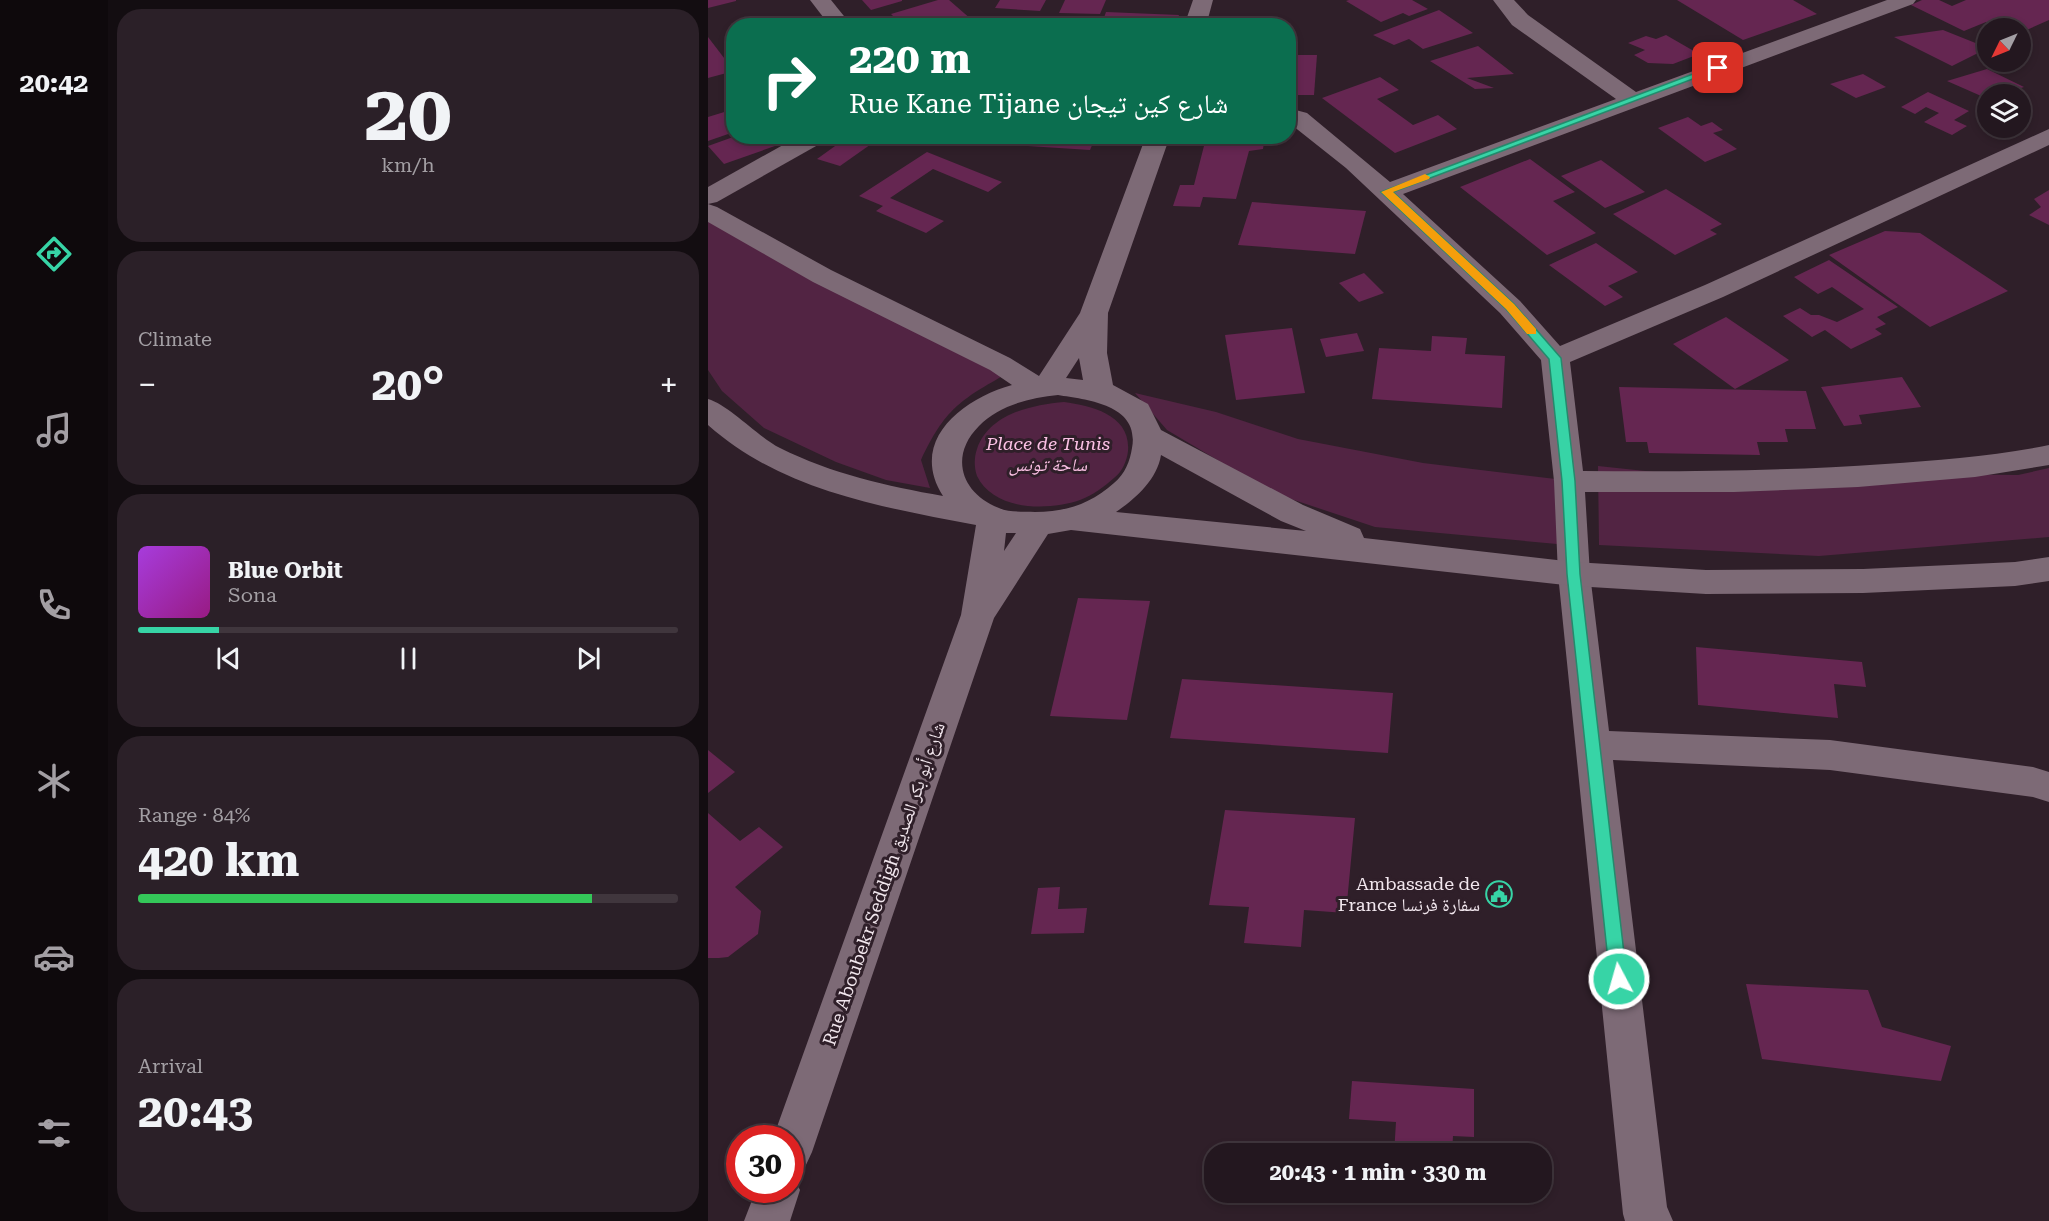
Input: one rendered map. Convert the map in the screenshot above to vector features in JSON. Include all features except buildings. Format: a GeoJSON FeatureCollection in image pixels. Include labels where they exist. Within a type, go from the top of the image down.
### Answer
{"type":"FeatureCollection","features":[{"type":"Feature","properties":{"kind":"street"},"geometry":{"type":"LineString","coordinates":[[820,0],[835,18]]}},
{"type":"Feature","properties":{"kind":"street"},"geometry":{"type":"LineString","coordinates":[[1197,18],[1203,0]]}},
{"type":"Feature","properties":{"kind":"street"},"geometry":{"type":"LineString","coordinates":[[1503,0],[1520,20],[1631,99]]}},
{"type":"Feature","properties":{"kind":"street"},"geometry":{"type":"LineString","coordinates":[[1386,192],[1631,99],[1906,0]]}},
{"type":"Feature","properties":{"kind":"street"},"geometry":{"type":"LineString","coordinates":[[1296,117],[1386,192],[1510,307],[1555,358],[1569,481],[1574,574],[1646,1219]]}},
{"type":"Feature","properties":{"kind":"street"},"geometry":{"type":"LineString","coordinates":[[1555,358],[1714,291],[2049,136]]}},
{"type":"Feature","properties":{"kind":"street"},"geometry":{"type":"LineString","coordinates":[[708,197],[803,144]]}},
{"type":"Feature","properties":{"kind":"street"},"geometry":{"type":"LineString","coordinates":[[1041,387],[1094,313],[1155,144]]}},
{"type":"Feature","properties":{"kind":"street"},"geometry":{"type":"LineString","coordinates":[[708,212],[814,272],[1000,364],[1041,387]]}},
{"type":"Feature","properties":{"kind":"street"},"geometry":{"type":"LineString","coordinates":[[1094,313],[1092,363],[1094,377],[1102,392]]}},
{"type":"Feature","properties":{"kind":"street"},"geometry":{"type":"LineString","coordinates":[[708,409],[752,444],[792,467],[846,488],[988,516],[1039,524],[1092,513],[1126,492],[1146,465],[1150,450],[1149,436],[1141,417],[1134,410],[1102,392],[1069,386],[1041,387],[1018,392],[984,408],[969,418],[950,443],[946,464],[950,484],[957,496],[988,516]]}},
{"type":"Feature","properties":{"kind":"street"},"geometry":{"type":"LineString","coordinates":[[1149,436],[1292,513],[1384,551]]}},
{"type":"Feature","properties":{"kind":"street"},"geometry":{"type":"LineString","coordinates":[[1569,481],[1706,483],[1816,480],[1980,466],[2049,455]]}},
{"type":"Feature","properties":{"kind":"street","name":"Rue Aboubekr Seddigh شارع أبو بكر الصديق"},"geometry":{"type":"LineString","coordinates":[[799,1125],[978,615],[988,516]]}},
{"type":"Feature","properties":{"kind":"street"},"geometry":{"type":"LineString","coordinates":[[1071,519],[1384,551],[1574,574],[1706,582],[1863,581],[2015,574],[2049,569]]}},
{"type":"Feature","properties":{"kind":"street","name":"Rue Aboubekr Seddigh شارع أبو بكر الصديق"},"geometry":{"type":"LineString","coordinates":[[978,615],[1039,524]]}},
{"type":"Feature","properties":{"kind":"street"},"geometry":{"type":"LineString","coordinates":[[1593,745],[1830,755],[2033,782],[2049,787]]}},
{"type":"Feature","properties":{"kind":"street"},"geometry":{"type":"LineString","coordinates":[[766,1221],[773,1203]]}},
{"type":"Feature","properties":{"kind":"green space"},"geometry":{"type":"Polygon","coordinates":[[[708,220],[1008,373],[966,399],[946,417],[921,460],[930,488],[886,480],[836,462],[764,428],[722,391],[708,370],[708,220]]]}},
{"type":"Feature","properties":{"kind":"green space"},"geometry":{"type":"Polygon","coordinates":[[[1135,393],[1216,412],[1298,439],[1423,463],[1564,480],[1557,544],[1375,527],[1273,493],[1167,430],[1135,393]]]}},
{"type":"Feature","properties":{"kind":"green space","name":"Place de Tunis ساحة تونس"},"geometry":{"type":"Polygon","coordinates":[[[1064,402],[1086,406],[1108,414],[1123,429],[1127,439],[1127,459],[1117,476],[1085,498],[1053,506],[1009,502],[985,488],[977,476],[975,459],[983,437],[991,427],[1013,413],[1064,402]]]}},
{"type":"Feature","properties":{"kind":"green space"},"geometry":{"type":"Polygon","coordinates":[[[1598,466],[1711,478],[1821,473],[2018,475],[2049,468],[2049,537],[1819,556],[1599,545],[1598,466]]]}},
{"type":"Feature","properties":{"kind":"slow traffic"},"geometry":{"type":"LineString","coordinates":[[1425,177],[1386,192],[1510,307],[1532,331]]}},
{"type":"Feature","properties":{"kind":"place","name":"Ambassade de France سفارة فرنسا"},"geometry":{"type":"Point","coordinates":[1499,894]}},
{"type":"Feature","properties":{"kind":"route"},"geometry":{"type":"LineString","coordinates":[[1619,979],[1574,574],[1569,481],[1555,358],[1510,307],[1386,192],[1718,68]]}}]}
